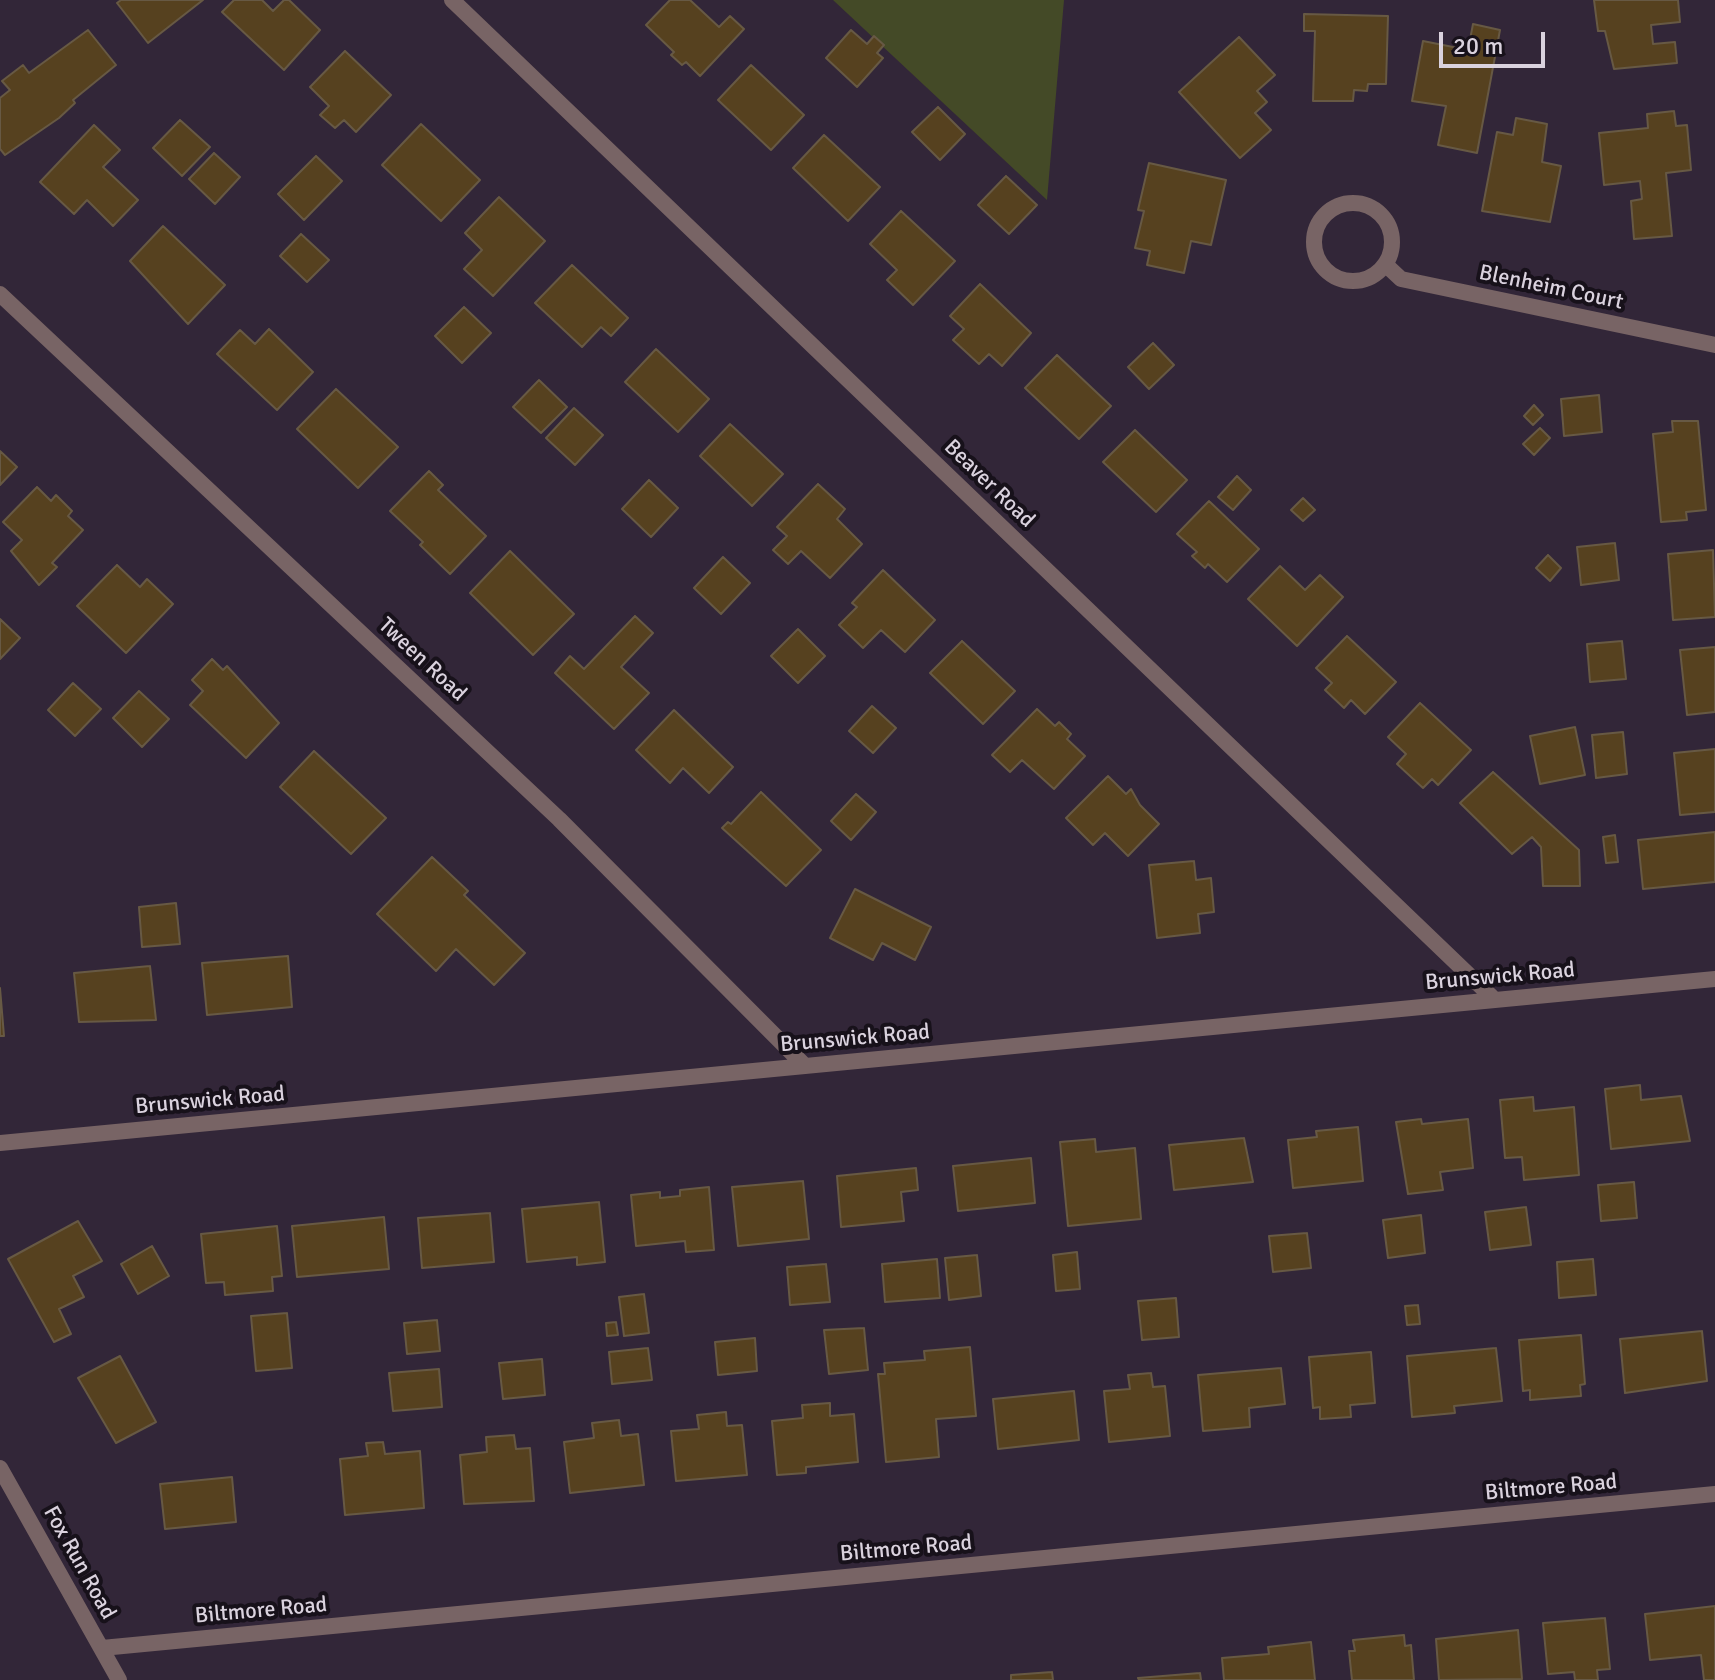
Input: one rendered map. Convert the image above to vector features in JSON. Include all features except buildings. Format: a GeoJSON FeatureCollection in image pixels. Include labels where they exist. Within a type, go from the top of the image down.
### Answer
{"type":"FeatureCollection","features":[{"type":"Feature","properties":{"kind":"street","name":"Beaver Road"},"geometry":{"type":"LineString","coordinates":[[452,0],[1495,1000]]}},
{"type":"Feature","properties":{"kind":"street"},"geometry":{"type":"LineString","coordinates":[[1341,204],[1368,206],[1387,224],[1390,251],[1385,264],[1363,280],[1350,281],[1326,270],[1314,246],[1320,220],[1341,204]]}},
{"type":"Feature","properties":{"kind":"street","name":"Blenheim Court"},"geometry":{"type":"LineString","coordinates":[[1385,264],[1401,279],[1715,345]]}},
{"type":"Feature","properties":{"kind":"street","name":"Tween Road"},"geometry":{"type":"LineString","coordinates":[[0,294],[559,819],[805,1066]]}},
{"type":"Feature","properties":{"kind":"street","name":"Brunswick Road"},"geometry":{"type":"LineString","coordinates":[[0,1143],[1715,979]]}},
{"type":"Feature","properties":{"kind":"street","name":"Fox Run Road"},"geometry":{"type":"LineString","coordinates":[[0,1468],[119,1680]]}},
{"type":"Feature","properties":{"kind":"street","name":"Biltmore Road"},"geometry":{"type":"LineString","coordinates":[[102,1648],[1715,1494]]}},
{"type":"Feature","properties":{"kind":"green space"},"geometry":{"type":"Polygon","coordinates":[[[833,0],[1064,0],[1047,200],[833,0]]]}}]}
